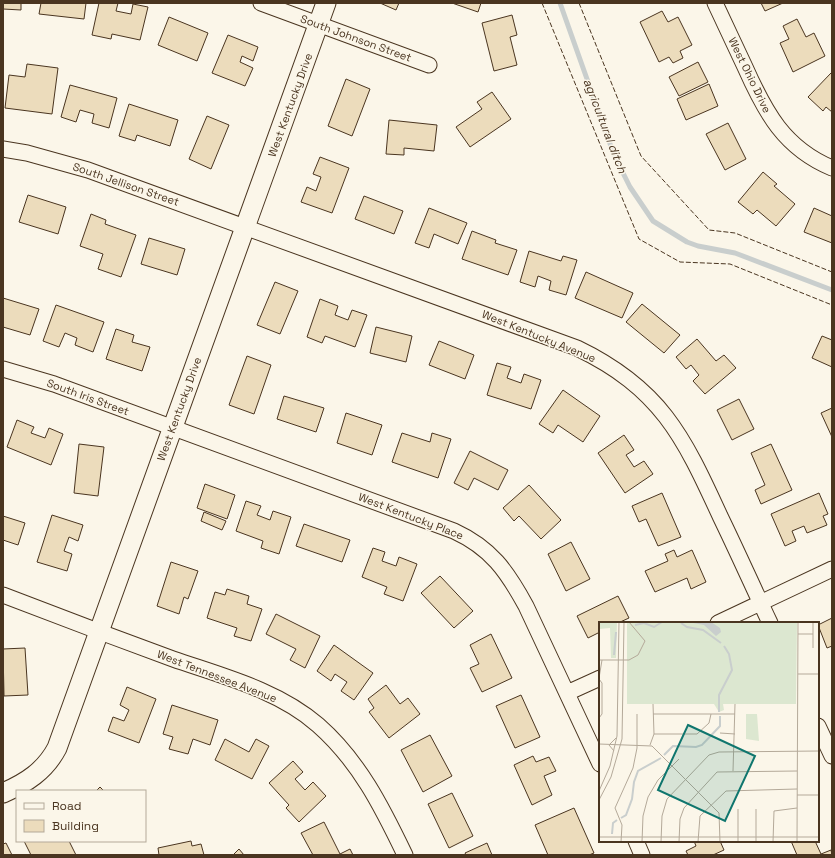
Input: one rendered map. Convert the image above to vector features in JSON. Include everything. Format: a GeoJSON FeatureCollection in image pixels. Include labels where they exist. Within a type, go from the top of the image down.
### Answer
{"type":"FeatureCollection","features":[{"type":"Feature","properties":{"kind":"street","name":"South Johnson Street"},"geometry":{"type":"LineString","coordinates":[[261,3],[429,65]]}},
{"type":"Feature","properties":{"kind":"street","name":"West Kentucky Drive"},"geometry":{"type":"LineString","coordinates":[[3,793],[32,778],[41,771],[53,756],[326,3]]}},
{"type":"Feature","properties":{"kind":"street","name":"West Ohio Drive"},"geometry":{"type":"LineString","coordinates":[[715,3],[760,100],[771,118],[794,146],[832,168]]}},
{"type":"Feature","properties":{"kind":"street","name":"South Jellison Street"},"geometry":{"type":"LineString","coordinates":[[3,149],[35,155],[88,170],[246,226]]}},
{"type":"Feature","properties":{"kind":"street","name":"West Kentucky Avenue"},"geometry":{"type":"LineString","coordinates":[[246,226],[576,348],[619,372],[653,401],[685,444],[770,622]]}},
{"type":"Feature","properties":{"kind":"street","name":"South Iris Street"},"geometry":{"type":"LineString","coordinates":[[3,369],[54,384],[172,428]]}},
{"type":"Feature","properties":{"kind":"street","name":"West Kentucky Place"},"geometry":{"type":"LineString","coordinates":[[172,428],[448,528],[473,541],[492,555],[514,584],[599,762]]}},
{"type":"Feature","properties":{"kind":"street"},"geometry":{"type":"LineString","coordinates":[[720,622],[832,569]]}},
{"type":"Feature","properties":{"kind":"street","name":"West Tennessee Avenue"},"geometry":{"type":"LineString","coordinates":[[3,595],[252,687],[302,713],[335,741],[364,777],[385,813],[405,855]]}},
{"type":"Feature","properties":{"kind":"street"},"geometry":{"type":"LineString","coordinates":[[567,693],[599,678]]}},
{"type":"Feature","properties":{"kind":"street"},"geometry":{"type":"LineString","coordinates":[[819,728],[832,756]]}},
{"type":"Feature","properties":{"kind":"street"},"geometry":{"type":"LineString","coordinates":[[636,842],[642,855]]}},
{"type":"Feature","properties":{"kind":"building"},"geometry":{"type":"Polygon","coordinates":[[[3,3],[21,3],[21,10],[3,9],[3,3]]]}},
{"type":"Feature","properties":{"kind":"building"},"geometry":{"type":"Polygon","coordinates":[[[41,3],[86,3],[84,19],[39,14],[41,3]]]}},
{"type":"Feature","properties":{"kind":"building"},"geometry":{"type":"Polygon","coordinates":[[[99,3],[118,3],[116,11],[131,14],[133,4],[148,7],[140,40],[112,34],[111,39],[92,35],[99,3]]]}},
{"type":"Feature","properties":{"kind":"building"},"geometry":{"type":"Polygon","coordinates":[[[380,3],[399,3],[396,10],[380,3]]]}},
{"type":"Feature","properties":{"kind":"building"},"geometry":{"type":"Polygon","coordinates":[[[452,3],[481,3],[478,12],[452,3]]]}},
{"type":"Feature","properties":{"kind":"building"},"geometry":{"type":"Polygon","coordinates":[[[761,3],[783,3],[765,11],[761,3]]]}},
{"type":"Feature","properties":{"kind":"building"},"geometry":{"type":"Polygon","coordinates":[[[662,11],[668,22],[678,17],[692,45],[680,51],[683,58],[673,63],[669,57],[659,62],[640,22],[662,11]]]}},
{"type":"Feature","properties":{"kind":"building"},"geometry":{"type":"Polygon","coordinates":[[[512,15],[517,35],[510,37],[517,65],[494,71],[482,23],[512,15]]]}},
{"type":"Feature","properties":{"kind":"building"},"geometry":{"type":"Polygon","coordinates":[[[169,17],[208,33],[197,61],[158,45],[169,17]]]}},
{"type":"Feature","properties":{"kind":"building"},"geometry":{"type":"Polygon","coordinates":[[[797,19],[806,37],[814,33],[825,56],[793,72],[780,43],[789,39],[783,26],[797,19]]]}},
{"type":"Feature","properties":{"kind":"building"},"geometry":{"type":"Polygon","coordinates":[[[228,35],[258,47],[253,61],[242,56],[240,62],[253,68],[245,86],[212,73],[228,35]]]}},
{"type":"Feature","properties":{"kind":"building"},"geometry":{"type":"Polygon","coordinates":[[[698,62],[708,82],[679,96],[669,77],[698,62]]]}},
{"type":"Feature","properties":{"kind":"building"},"geometry":{"type":"Polygon","coordinates":[[[27,64],[58,68],[52,114],[5,108],[9,75],[25,77],[27,64]]]}},
{"type":"Feature","properties":{"kind":"building"},"geometry":{"type":"Polygon","coordinates":[[[831,73],[832,112],[826,107],[823,111],[808,97],[831,73]]]}},
{"type":"Feature","properties":{"kind":"building"},"geometry":{"type":"Polygon","coordinates":[[[346,79],[370,89],[352,136],[328,126],[346,79]]]}},
{"type":"Feature","properties":{"kind":"building"},"geometry":{"type":"Polygon","coordinates":[[[709,84],[718,106],[686,120],[677,99],[709,84]]]}},
{"type":"Feature","properties":{"kind":"building"},"geometry":{"type":"Polygon","coordinates":[[[70,85],[117,98],[109,128],[92,123],[94,114],[80,110],[76,122],[61,117],[70,85]]]}},
{"type":"Feature","properties":{"kind":"building"},"geometry":{"type":"Polygon","coordinates":[[[492,92],[511,119],[470,147],[456,127],[482,109],[477,102],[492,92]]]}},
{"type":"Feature","properties":{"kind":"building"},"geometry":{"type":"Polygon","coordinates":[[[129,104],[178,120],[170,146],[137,135],[135,141],[119,136],[129,104]]]}},
{"type":"Feature","properties":{"kind":"building"},"geometry":{"type":"Polygon","coordinates":[[[207,116],[229,125],[211,169],[189,159],[207,116]]]}},
{"type":"Feature","properties":{"kind":"building"},"geometry":{"type":"Polygon","coordinates":[[[389,120],[437,125],[434,151],[404,148],[404,155],[386,154],[389,120]]]}},
{"type":"Feature","properties":{"kind":"building"},"geometry":{"type":"Polygon","coordinates":[[[728,123],[746,159],[725,170],[706,134],[728,123]]]}},
{"type":"Feature","properties":{"kind":"building"},"geometry":{"type":"Polygon","coordinates":[[[320,157],[349,168],[332,213],[301,202],[307,187],[316,191],[321,177],[313,174],[320,157]]]}},
{"type":"Feature","properties":{"kind":"building"},"geometry":{"type":"Polygon","coordinates":[[[763,172],[777,184],[774,186],[795,204],[776,226],[757,210],[753,214],[738,202],[763,172]]]}},
{"type":"Feature","properties":{"kind":"building"},"geometry":{"type":"Polygon","coordinates":[[[28,195],[66,207],[58,234],[19,222],[28,195]]]}},
{"type":"Feature","properties":{"kind":"building"},"geometry":{"type":"Polygon","coordinates":[[[364,196],[403,211],[394,234],[355,219],[364,196]]]}},
{"type":"Feature","properties":{"kind":"building"},"geometry":{"type":"Polygon","coordinates":[[[429,208],[467,223],[458,244],[434,234],[429,248],[415,243],[429,208]]]}},
{"type":"Feature","properties":{"kind":"building"},"geometry":{"type":"Polygon","coordinates":[[[814,208],[832,216],[832,243],[804,232],[814,208]]]}},
{"type":"Feature","properties":{"kind":"building"},"geometry":{"type":"Polygon","coordinates":[[[91,214],[106,220],[105,224],[136,235],[121,277],[98,269],[103,254],[80,246],[91,214]]]}},
{"type":"Feature","properties":{"kind":"building"},"geometry":{"type":"Polygon","coordinates":[[[472,231],[496,240],[495,243],[517,250],[508,275],[462,259],[472,231]]]}},
{"type":"Feature","properties":{"kind":"building"},"geometry":{"type":"Polygon","coordinates":[[[149,238],[185,249],[177,275],[141,264],[149,238]]]}},
{"type":"Feature","properties":{"kind":"building"},"geometry":{"type":"Polygon","coordinates":[[[529,251],[561,261],[563,256],[577,260],[566,295],[549,290],[551,281],[538,276],[535,287],[520,282],[529,251]]]}},
{"type":"Feature","properties":{"kind":"building"},"geometry":{"type":"Polygon","coordinates":[[[586,272],[633,293],[622,318],[575,298],[586,272]]]}},
{"type":"Feature","properties":{"kind":"building"},"geometry":{"type":"Polygon","coordinates":[[[275,282],[298,291],[280,334],[257,325],[275,282]]]}},
{"type":"Feature","properties":{"kind":"building"},"geometry":{"type":"Polygon","coordinates":[[[3,298],[39,309],[30,335],[3,327],[3,298]]]}},
{"type":"Feature","properties":{"kind":"building"},"geometry":{"type":"Polygon","coordinates":[[[320,299],[338,306],[335,315],[348,320],[352,310],[367,315],[355,347],[325,336],[322,343],[307,337],[320,299]]]}},
{"type":"Feature","properties":{"kind":"building"},"geometry":{"type":"Polygon","coordinates":[[[642,304],[680,335],[664,353],[626,322],[642,304]]]}},
{"type":"Feature","properties":{"kind":"building"},"geometry":{"type":"Polygon","coordinates":[[[56,305],[104,322],[93,352],[75,345],[77,338],[65,333],[59,347],[43,341],[56,305]]]}},
{"type":"Feature","properties":{"kind":"building"},"geometry":{"type":"Polygon","coordinates":[[[376,327],[412,336],[406,362],[370,353],[376,327]]]}},
{"type":"Feature","properties":{"kind":"building"},"geometry":{"type":"Polygon","coordinates":[[[116,329],[134,335],[132,342],[150,347],[142,371],[106,359],[116,329]]]}},
{"type":"Feature","properties":{"kind":"building"},"geometry":{"type":"Polygon","coordinates":[[[822,336],[832,340],[832,367],[812,358],[822,336]]]}},
{"type":"Feature","properties":{"kind":"building"},"geometry":{"type":"Polygon","coordinates":[[[697,339],[716,361],[724,355],[736,368],[705,394],[693,381],[699,375],[691,365],[686,369],[676,357],[697,339]]]}},
{"type":"Feature","properties":{"kind":"building"},"geometry":{"type":"Polygon","coordinates":[[[439,341],[474,355],[465,379],[429,365],[439,341]]]}},
{"type":"Feature","properties":{"kind":"building"},"geometry":{"type":"Polygon","coordinates":[[[247,356],[271,365],[254,414],[229,405],[247,356]]]}},
{"type":"Feature","properties":{"kind":"building"},"geometry":{"type":"Polygon","coordinates":[[[497,363],[511,367],[507,378],[521,383],[524,374],[541,380],[531,409],[487,395],[497,363]]]}},
{"type":"Feature","properties":{"kind":"building"},"geometry":{"type":"Polygon","coordinates":[[[563,390],[600,416],[583,442],[558,425],[553,433],[539,424],[563,390]]]}},
{"type":"Feature","properties":{"kind":"building"},"geometry":{"type":"Polygon","coordinates":[[[284,396],[324,408],[316,432],[277,419],[284,396]]]}},
{"type":"Feature","properties":{"kind":"building"},"geometry":{"type":"Polygon","coordinates":[[[739,399],[754,429],[732,440],[717,410],[739,399]]]}},
{"type":"Feature","properties":{"kind":"building"},"geometry":{"type":"Polygon","coordinates":[[[832,408],[832,437],[821,413],[832,408]]]}},
{"type":"Feature","properties":{"kind":"building"},"geometry":{"type":"Polygon","coordinates":[[[346,413],[382,425],[372,455],[337,443],[346,413]]]}},
{"type":"Feature","properties":{"kind":"building"},"geometry":{"type":"Polygon","coordinates":[[[17,420],[34,427],[31,433],[45,438],[49,428],[63,434],[51,465],[7,447],[17,420]]]}},
{"type":"Feature","properties":{"kind":"building"},"geometry":{"type":"Polygon","coordinates":[[[402,433],[430,442],[432,433],[451,439],[438,478],[392,462],[402,433]]]}},
{"type":"Feature","properties":{"kind":"building"},"geometry":{"type":"Polygon","coordinates":[[[624,435],[634,450],[626,455],[634,467],[644,461],[653,474],[625,493],[598,453],[624,435]]]}},
{"type":"Feature","properties":{"kind":"building"},"geometry":{"type":"Polygon","coordinates":[[[79,444],[104,447],[98,496],[74,493],[79,444]]]}},
{"type":"Feature","properties":{"kind":"building"},"geometry":{"type":"Polygon","coordinates":[[[771,444],[792,490],[761,504],[755,490],[765,485],[751,453],[771,444]]]}},
{"type":"Feature","properties":{"kind":"building"},"geometry":{"type":"Polygon","coordinates":[[[470,451],[508,470],[498,490],[474,478],[468,490],[454,483],[470,451]]]}},
{"type":"Feature","properties":{"kind":"building"},"geometry":{"type":"Polygon","coordinates":[[[205,484],[235,495],[227,519],[197,508],[205,484]]]}},
{"type":"Feature","properties":{"kind":"building"},"geometry":{"type":"Polygon","coordinates":[[[529,485],[561,520],[541,539],[519,516],[514,521],[503,508],[529,485]]]}},
{"type":"Feature","properties":{"kind":"building"},"geometry":{"type":"Polygon","coordinates":[[[662,493],[681,537],[658,546],[646,519],[639,522],[632,506],[662,493]]]}},
{"type":"Feature","properties":{"kind":"building"},"geometry":{"type":"Polygon","coordinates":[[[819,493],[828,514],[823,516],[827,525],[807,533],[804,526],[792,531],[796,541],[785,546],[771,514],[819,493]]]}},
{"type":"Feature","properties":{"kind":"building"},"geometry":{"type":"Polygon","coordinates":[[[246,501],[261,506],[257,515],[270,520],[273,511],[291,517],[279,554],[261,548],[263,541],[236,531],[246,501]]]}},
{"type":"Feature","properties":{"kind":"building"},"geometry":{"type":"Polygon","coordinates":[[[204,512],[226,521],[222,530],[201,521],[204,512]]]}},
{"type":"Feature","properties":{"kind":"building"},"geometry":{"type":"Polygon","coordinates":[[[52,515],[83,525],[78,541],[69,537],[64,551],[72,554],[67,571],[37,562],[52,515]]]}},
{"type":"Feature","properties":{"kind":"building"},"geometry":{"type":"Polygon","coordinates":[[[3,516],[25,523],[18,545],[3,540],[3,516]]]}},
{"type":"Feature","properties":{"kind":"building"},"geometry":{"type":"Polygon","coordinates":[[[304,524],[350,540],[342,562],[296,546],[304,524]]]}},
{"type":"Feature","properties":{"kind":"building"},"geometry":{"type":"Polygon","coordinates":[[[571,542],[590,579],[566,591],[548,554],[571,542]]]}},
{"type":"Feature","properties":{"kind":"building"},"geometry":{"type":"Polygon","coordinates":[[[373,548],[385,552],[382,561],[396,566],[399,557],[417,564],[403,601],[384,594],[387,587],[362,577],[373,548]]]}},
{"type":"Feature","properties":{"kind":"building"},"geometry":{"type":"Polygon","coordinates":[[[674,550],[677,557],[692,550],[706,582],[691,589],[687,578],[655,592],[645,571],[668,561],[665,554],[674,550]]]}},
{"type":"Feature","properties":{"kind":"building"},"geometry":{"type":"Polygon","coordinates":[[[171,562],[198,571],[188,599],[184,597],[179,614],[157,606],[171,562]]]}},
{"type":"Feature","properties":{"kind":"building"},"geometry":{"type":"Polygon","coordinates":[[[440,576],[473,611],[454,628],[421,593],[440,576]]]}},
{"type":"Feature","properties":{"kind":"building"},"geometry":{"type":"Polygon","coordinates":[[[227,589],[249,596],[247,604],[262,609],[251,641],[234,636],[237,628],[207,618],[215,592],[225,595],[227,589]]]}},
{"type":"Feature","properties":{"kind":"building"},"geometry":{"type":"Polygon","coordinates":[[[618,596],[629,618],[620,622],[599,622],[599,632],[588,638],[577,616],[618,596]]]}},
{"type":"Feature","properties":{"kind":"building"},"geometry":{"type":"Polygon","coordinates":[[[276,614],[320,636],[305,668],[290,660],[296,649],[266,634],[276,614]]]}},
{"type":"Feature","properties":{"kind":"building"},"geometry":{"type":"Polygon","coordinates":[[[832,618],[832,646],[827,648],[819,624],[832,618]]]}},
{"type":"Feature","properties":{"kind":"building"},"geometry":{"type":"Polygon","coordinates":[[[491,634],[512,678],[482,692],[470,668],[479,664],[470,645],[491,634]]]}},
{"type":"Feature","properties":{"kind":"building"},"geometry":{"type":"Polygon","coordinates":[[[334,645],[373,673],[354,700],[341,691],[347,682],[335,674],[331,681],[317,671],[334,645]]]}},
{"type":"Feature","properties":{"kind":"building"},"geometry":{"type":"Polygon","coordinates":[[[25,648],[28,695],[4,696],[3,649],[25,648]]]}},
{"type":"Feature","properties":{"kind":"building"},"geometry":{"type":"Polygon","coordinates":[[[386,685],[400,704],[408,698],[420,714],[389,738],[369,712],[374,708],[368,699],[386,685]]]}},
{"type":"Feature","properties":{"kind":"building"},"geometry":{"type":"Polygon","coordinates":[[[127,687],[156,699],[139,743],[108,731],[113,717],[124,721],[129,710],[120,705],[127,687]]]}},
{"type":"Feature","properties":{"kind":"building"},"geometry":{"type":"Polygon","coordinates":[[[521,695],[540,737],[515,748],[496,706],[521,695]]]}},
{"type":"Feature","properties":{"kind":"building"},"geometry":{"type":"Polygon","coordinates":[[[172,705],[218,720],[210,745],[193,739],[188,754],[169,749],[173,737],[163,734],[172,705]]]}},
{"type":"Feature","properties":{"kind":"building"},"geometry":{"type":"Polygon","coordinates":[[[430,735],[452,776],[423,792],[401,750],[430,735]]]}},
{"type":"Feature","properties":{"kind":"building"},"geometry":{"type":"Polygon","coordinates":[[[225,739],[249,752],[256,739],[269,746],[252,779],[215,760],[225,739]]]}},
{"type":"Feature","properties":{"kind":"building"},"geometry":{"type":"Polygon","coordinates":[[[533,756],[536,762],[549,757],[556,771],[544,776],[552,795],[532,805],[514,765],[533,756]]]}},
{"type":"Feature","properties":{"kind":"building"},"geometry":{"type":"Polygon","coordinates":[[[293,761],[303,772],[295,779],[305,790],[313,782],[326,796],[299,822],[286,808],[289,805],[269,783],[293,761]]]}},
{"type":"Feature","properties":{"kind":"building"},"geometry":{"type":"Polygon","coordinates":[[[452,793],[473,836],[449,848],[428,804],[452,793]]]}},
{"type":"Feature","properties":{"kind":"building"},"geometry":{"type":"Polygon","coordinates":[[[574,808],[594,853],[589,855],[548,855],[535,825],[574,808]]]}},
{"type":"Feature","properties":{"kind":"building"},"geometry":{"type":"Polygon","coordinates":[[[324,822],[340,854],[350,849],[353,855],[313,855],[301,833],[324,822]]]}},
{"type":"Feature","properties":{"kind":"building"},"geometry":{"type":"Polygon","coordinates":[[[191,841],[192,846],[201,844],[204,855],[159,855],[158,848],[191,841]]]}},
{"type":"Feature","properties":{"kind":"building"},"geometry":{"type":"Polygon","coordinates":[[[24,842],[70,842],[76,855],[31,855],[24,842]]]}},
{"type":"Feature","properties":{"kind":"building"},"geometry":{"type":"Polygon","coordinates":[[[694,842],[720,842],[724,850],[713,855],[688,855],[686,851],[696,846],[694,842]]]}},
{"type":"Feature","properties":{"kind":"building"},"geometry":{"type":"Polygon","coordinates":[[[791,842],[815,842],[821,854],[831,850],[832,855],[797,855],[791,842]]]}},
{"type":"Feature","properties":{"kind":"building"},"geometry":{"type":"Polygon","coordinates":[[[6,843],[12,855],[3,855],[3,844],[6,843]]]}},
{"type":"Feature","properties":{"kind":"building"},"geometry":{"type":"Polygon","coordinates":[[[487,843],[492,855],[466,855],[465,853],[487,843]]]}},
{"type":"Feature","properties":{"kind":"building"},"geometry":{"type":"Polygon","coordinates":[[[239,849],[244,855],[233,855],[239,849]]]}},
{"type":"Feature","properties":{"kind":"waterway","name":"agricultural ditch"},"geometry":{"type":"LineString","coordinates":[[560,3],[614,155],[630,187],[653,221],[687,242],[698,246],[735,253],[832,290]]}},
{"type":"Feature","properties":{"kind":"fence"},"geometry":{"type":"LineString","coordinates":[[542,3],[639,239],[680,262],[730,264],[832,305]]}},
{"type":"Feature","properties":{"kind":"fence"},"geometry":{"type":"LineString","coordinates":[[579,3],[641,156],[709,230],[735,233],[832,272]]}}]}
